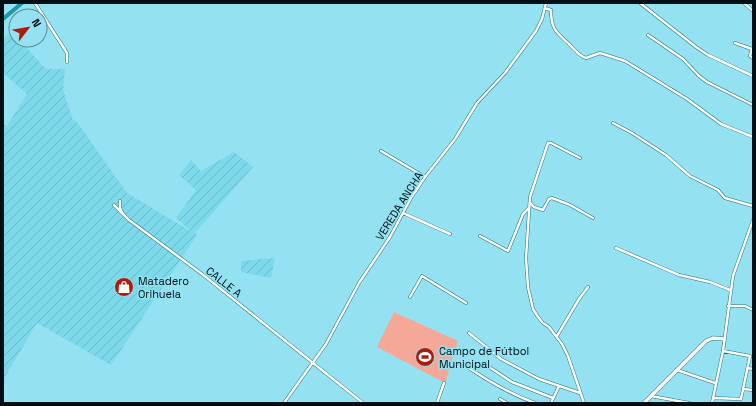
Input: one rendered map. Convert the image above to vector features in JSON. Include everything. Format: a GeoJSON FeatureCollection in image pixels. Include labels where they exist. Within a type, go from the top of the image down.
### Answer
{"type":"FeatureCollection","features":[{"type":"Feature","properties":{"kind":"highway"},"geometry":{"type":"LineString","coordinates":[[3,19],[21,3]]}},
{"type":"Feature","properties":{"kind":"street"},"geometry":{"type":"LineString","coordinates":[[35,3],[67,53],[67,62]]}},
{"type":"Feature","properties":{"kind":"street","name":"VEREDA ANCHA"},"geometry":{"type":"LineString","coordinates":[[284,403],[326,344],[359,283],[390,237],[425,177],[455,139],[477,103],[505,73],[521,52],[539,24],[546,3]]}},
{"type":"Feature","properties":{"kind":"street"},"geometry":{"type":"LineString","coordinates":[[640,3],[696,47],[753,76]]}},
{"type":"Feature","properties":{"kind":"street"},"geometry":{"type":"LineString","coordinates":[[744,3],[753,11]]}},
{"type":"Feature","properties":{"kind":"street"},"geometry":{"type":"LineString","coordinates":[[545,8],[551,10],[551,22],[556,32],[580,55],[589,57],[600,53],[625,61],[687,99],[721,124],[753,137]]}},
{"type":"Feature","properties":{"kind":"street"},"geometry":{"type":"LineString","coordinates":[[648,35],[683,59],[699,76],[707,82],[753,105]]}},
{"type":"Feature","properties":{"kind":"street"},"geometry":{"type":"LineString","coordinates":[[735,43],[752,49],[750,56],[753,58]]}},
{"type":"Feature","properties":{"kind":"street"},"geometry":{"type":"LineString","coordinates":[[613,123],[666,155],[690,176],[718,190],[725,198],[753,206]]}},
{"type":"Feature","properties":{"kind":"street"},"geometry":{"type":"LineString","coordinates":[[580,158],[551,143],[548,143],[531,192],[526,258],[528,287],[533,309],[538,317],[550,327],[557,336],[568,356],[584,403]]}},
{"type":"Feature","properties":{"kind":"street"},"geometry":{"type":"LineString","coordinates":[[381,151],[425,177]]}},
{"type":"Feature","properties":{"kind":"street"},"geometry":{"type":"LineString","coordinates":[[530,203],[534,207],[543,210],[549,199],[552,198],[570,205],[593,218]]}},
{"type":"Feature","properties":{"kind":"street"},"geometry":{"type":"LineString","coordinates":[[120,201],[120,208],[124,216]]}},
{"type":"Feature","properties":{"kind":"street","name":"CALLE A"},"geometry":{"type":"LineString","coordinates":[[114,205],[124,216],[202,274],[363,403]]}},
{"type":"Feature","properties":{"kind":"street"},"geometry":{"type":"LineString","coordinates":[[480,236],[508,251],[523,214],[529,207]]}},
{"type":"Feature","properties":{"kind":"street"},"geometry":{"type":"LineString","coordinates":[[403,213],[450,234]]}},
{"type":"Feature","properties":{"kind":"street"},"geometry":{"type":"LineString","coordinates":[[712,403],[723,351],[730,290],[736,267],[753,220]]}},
{"type":"Feature","properties":{"kind":"street"},"geometry":{"type":"LineString","coordinates":[[616,248],[679,275],[710,282],[730,290]]}},
{"type":"Feature","properties":{"kind":"street"},"geometry":{"type":"LineString","coordinates":[[410,297],[422,276],[466,303]]}},
{"type":"Feature","properties":{"kind":"street"},"geometry":{"type":"LineString","coordinates":[[557,336],[588,287]]}},
{"type":"Feature","properties":{"kind":"street"},"geometry":{"type":"LineString","coordinates":[[728,306],[745,306],[753,310]]}},
{"type":"Feature","properties":{"kind":"street"},"geometry":{"type":"LineString","coordinates":[[469,333],[501,358],[539,379],[580,393]]}},
{"type":"Feature","properties":{"kind":"street"},"geometry":{"type":"LineString","coordinates":[[644,403],[706,341],[713,338],[724,339]]}},
{"type":"Feature","properties":{"kind":"street"},"geometry":{"type":"LineString","coordinates":[[713,398],[741,399],[744,389],[750,356],[723,351]]}},
{"type":"Feature","properties":{"kind":"street"},"geometry":{"type":"LineString","coordinates":[[486,365],[512,382],[553,398]]}},
{"type":"Feature","properties":{"kind":"street"},"geometry":{"type":"LineString","coordinates":[[466,366],[489,382],[518,397],[535,403]]}},
{"type":"Feature","properties":{"kind":"street"},"geometry":{"type":"LineString","coordinates":[[748,368],[753,369]]}},
{"type":"Feature","properties":{"kind":"street"},"geometry":{"type":"LineString","coordinates":[[677,370],[716,383]]}},
{"type":"Feature","properties":{"kind":"street"},"geometry":{"type":"LineString","coordinates":[[437,403],[444,383]]}},
{"type":"Feature","properties":{"kind":"street"},"geometry":{"type":"LineString","coordinates":[[551,403],[559,386]]}},
{"type":"Feature","properties":{"kind":"street"},"geometry":{"type":"LineString","coordinates":[[744,389],[753,390]]}},
{"type":"Feature","properties":{"kind":"street"},"geometry":{"type":"LineString","coordinates":[[651,396],[689,403]]}},
{"type":"Feature","properties":{"kind":"street"},"geometry":{"type":"LineString","coordinates":[[500,399],[507,403]]}},
{"type":"Feature","properties":{"kind":"shaded area"},"geometry":{"type":"Polygon","coordinates":[[[8,34],[8,48],[26,48],[46,69],[65,69],[63,90],[73,120],[77,122],[127,193],[192,232],[176,218],[196,190],[179,175],[191,160],[201,171],[234,152],[253,167],[195,233],[197,235],[111,365],[37,323],[3,380],[3,124],[7,126],[27,94],[3,73],[3,39],[8,34]]]}},
{"type":"Feature","properties":{"kind":"shaded area"},"geometry":{"type":"Polygon","coordinates":[[[275,258],[271,278],[241,272],[241,261],[275,258]]]}},
{"type":"Feature","properties":{"kind":"shaded area","name":"Campo de Fútbol Municipal"},"geometry":{"type":"Polygon","coordinates":[[[394,312],[458,341],[445,383],[377,347],[394,312]]]}},
{"type":"Feature","properties":{"kind":"place","name":"Matadero Orihuela"},"geometry":{"type":"Point","coordinates":[124,287]}},
{"type":"Feature","properties":{"kind":"place","name":"Campo de Fútbol Municipal"},"geometry":{"type":"Point","coordinates":[425,357]}}]}
